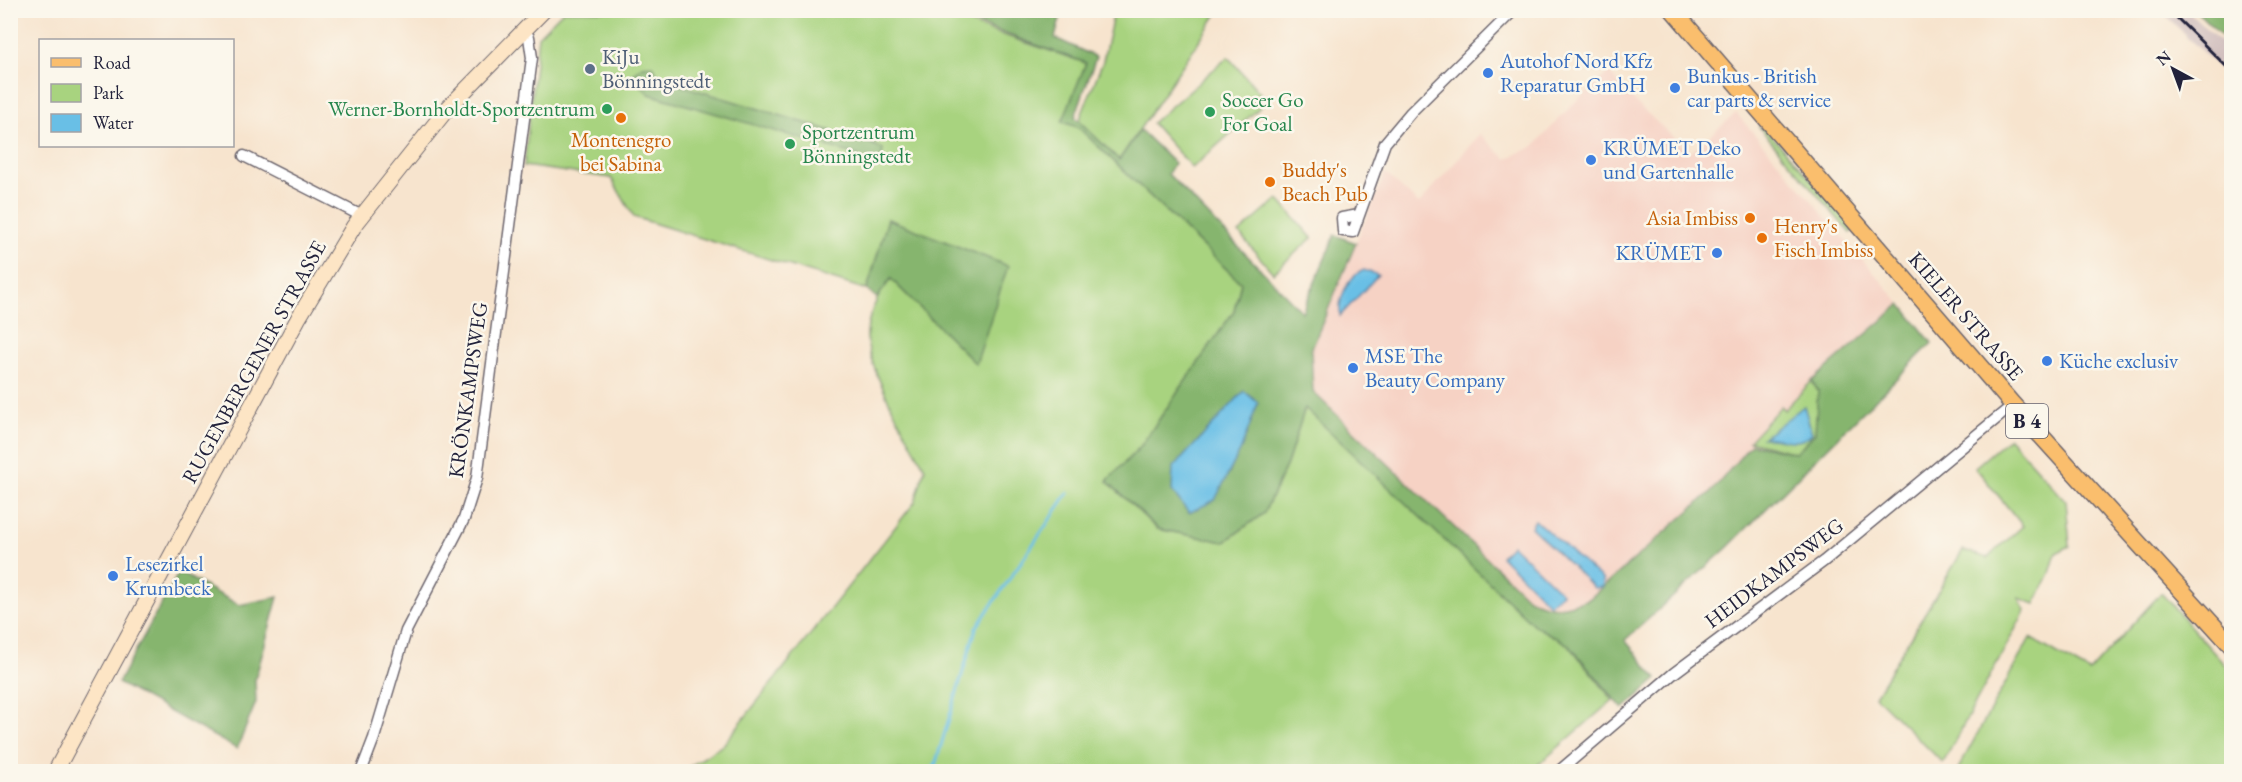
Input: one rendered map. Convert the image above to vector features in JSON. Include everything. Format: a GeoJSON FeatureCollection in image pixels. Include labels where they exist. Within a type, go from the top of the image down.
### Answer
{"type":"FeatureCollection","features":[{"type":"Feature","properties":{"kind":"main road","name":"RUGENBERGENER STRASSE"},"geometry":{"type":"LineString","coordinates":[[55,771],[299,317],[362,216],[447,109],[544,10]]}},
{"type":"Feature","properties":{"kind":"main road","name":"KIELER STRASSE"},"geometry":{"type":"LineString","coordinates":[[1673,10],[2013,405],[2232,646]]}},
{"type":"Feature","properties":{"kind":"street"},"geometry":{"type":"LineString","coordinates":[[1359,215],[1384,143],[1411,112],[1514,10]]}},
{"type":"Feature","properties":{"kind":"street","name":"KRÖNKAMPSWEG"},"geometry":{"type":"LineString","coordinates":[[361,771],[374,738],[406,631],[464,519],[477,478],[532,58],[530,37],[524,31]]}},
{"type":"Feature","properties":{"kind":"street"},"geometry":{"type":"LineString","coordinates":[[244,156],[362,216]]}},
{"type":"Feature","properties":{"kind":"street","name":"HEIDKAMPSWEG"},"geometry":{"type":"LineString","coordinates":[[1558,771],[1657,686],[1833,554],[2013,405]]}},
{"type":"Feature","properties":{"kind":"shaded area"},"geometry":{"type":"Polygon","coordinates":[[[2161,11],[2188,11],[2231,52],[2231,80],[2161,11]]]}},
{"type":"Feature","properties":{"kind":"shaded area"},"geometry":{"type":"Polygon","coordinates":[[[1609,72],[1631,98],[1690,153],[1736,113],[1901,304],[1812,381],[1751,444],[1713,490],[1589,599],[1566,607],[1547,608],[1528,599],[1313,392],[1311,350],[1385,173],[1419,204],[1480,134],[1506,159],[1533,147],[1573,104],[1609,72]]]}},
{"type":"Feature","properties":{"kind":"green space"},"geometry":{"type":"Polygon","coordinates":[[[563,11],[932,11],[1086,63],[1063,122],[1078,127],[1241,283],[1234,311],[1140,447],[1107,481],[1157,529],[1225,542],[1264,513],[1287,464],[1305,407],[1535,626],[1569,645],[1613,700],[1531,771],[683,771],[723,745],[915,502],[925,468],[889,401],[868,346],[869,318],[890,278],[976,363],[888,219],[867,290],[634,217],[611,178],[524,166],[538,36],[563,11]]]}},
{"type":"Feature","properties":{"kind":"green space"},"geometry":{"type":"Polygon","coordinates":[[[958,11],[1062,11],[1055,38],[1096,57],[1075,117],[1119,160],[1140,130],[1174,163],[1168,174],[1302,312],[1335,235],[1356,243],[1311,350],[1313,392],[1528,598],[1544,605],[1558,607],[1589,599],[1713,490],[1751,444],[1796,453],[1815,433],[1818,391],[1812,381],[1901,304],[1932,343],[1726,549],[1625,640],[1657,679],[1623,709],[1569,645],[1535,626],[1305,408],[1287,464],[1264,513],[1224,542],[1158,529],[1107,481],[1140,447],[1234,311],[1241,283],[1078,127],[1062,122],[1086,63],[956,16],[958,11]],[[1244,392],[1174,468],[1229,474],[1258,403],[1244,392]]]}},
{"type":"Feature","properties":{"kind":"green space"},"geometry":{"type":"Polygon","coordinates":[[[1114,11],[1219,11],[1119,160],[1079,121],[1103,61],[1114,11]]]}},
{"type":"Feature","properties":{"kind":"green space"},"geometry":{"type":"Polygon","coordinates":[[[2196,11],[2231,11],[2231,45],[2196,11]]]}},
{"type":"Feature","properties":{"kind":"green space","name":"Soccer Go For Goal"},"geometry":{"type":"Polygon","coordinates":[[[1228,57],[1267,101],[1192,168],[1152,123],[1228,57]]]}},
{"type":"Feature","properties":{"kind":"green space"},"geometry":{"type":"Polygon","coordinates":[[[653,65],[660,79],[868,142],[883,149],[882,157],[877,161],[649,94],[632,76],[642,66],[653,65]]]}},
{"type":"Feature","properties":{"kind":"green space"},"geometry":{"type":"Polygon","coordinates":[[[1759,127],[1766,129],[1855,229],[1850,233],[1759,127]]]}},
{"type":"Feature","properties":{"kind":"green space","name":"Soccer Go For Goal"},"geometry":{"type":"Polygon","coordinates":[[[1278,199],[1312,238],[1273,273],[1239,233],[1278,199]]]}},
{"type":"Feature","properties":{"kind":"green space"},"geometry":{"type":"Polygon","coordinates":[[[888,219],[1008,266],[976,364],[891,279],[877,298],[867,290],[888,219]]]}},
{"type":"Feature","properties":{"kind":"green space"},"geometry":{"type":"Polygon","coordinates":[[[1812,381],[1818,391],[1815,433],[1796,453],[1749,441],[1781,406],[1784,410],[1812,381]]]}},
{"type":"Feature","properties":{"kind":"green space"},"geometry":{"type":"Polygon","coordinates":[[[2009,438],[2066,501],[2070,546],[2056,553],[2050,573],[2035,604],[2019,598],[2025,611],[1943,763],[1875,696],[1963,550],[1987,558],[2023,526],[1975,467],[2009,438]]]}},
{"type":"Feature","properties":{"kind":"green space"},"geometry":{"type":"Polygon","coordinates":[[[179,572],[239,605],[278,597],[255,680],[256,702],[237,749],[118,683],[179,572]]]}},
{"type":"Feature","properties":{"kind":"green space"},"geometry":{"type":"Polygon","coordinates":[[[2161,593],[2231,672],[2231,771],[1957,771],[2030,638],[2089,672],[2161,593]]]}},
{"type":"Feature","properties":{"kind":"water"},"geometry":{"type":"Polygon","coordinates":[[[1364,270],[1378,275],[1340,316],[1342,296],[1348,283],[1364,270]]]}},
{"type":"Feature","properties":{"kind":"water"},"geometry":{"type":"Polygon","coordinates":[[[1244,391],[1258,403],[1241,449],[1215,500],[1189,513],[1172,491],[1173,468],[1244,391]]]}},
{"type":"Feature","properties":{"kind":"water"},"geometry":{"type":"Polygon","coordinates":[[[1804,406],[1812,433],[1807,438],[1795,441],[1763,438],[1804,406]]]}},
{"type":"Feature","properties":{"kind":"water"},"geometry":{"type":"Polygon","coordinates":[[[1535,520],[1603,580],[1603,587],[1594,588],[1531,527],[1535,520]]]}},
{"type":"Feature","properties":{"kind":"water"},"geometry":{"type":"Polygon","coordinates":[[[1512,545],[1562,593],[1549,604],[1501,556],[1512,545]]]}},
{"type":"Feature","properties":{"kind":"waterway"},"geometry":{"type":"LineString","coordinates":[[933,772],[976,628],[1068,493]]}},
{"type":"Feature","properties":{"kind":"railway"},"geometry":{"type":"LineString","coordinates":[[2169,10],[2232,72]]}},
{"type":"Feature","properties":{"kind":"place","name":"KiJu Bönningstedt"},"geometry":{"type":"Point","coordinates":[590,69]}},
{"type":"Feature","properties":{"kind":"place","name":"Autohof Nord Kfz Reparatur GmbH"},"geometry":{"type":"Point","coordinates":[1488,73]}},
{"type":"Feature","properties":{"kind":"place","name":"Bunkus - British car parts & service"},"geometry":{"type":"Point","coordinates":[1675,88]}},
{"type":"Feature","properties":{"kind":"place","name":"Werner-Bornholdt-Sportzentrum"},"geometry":{"type":"Point","coordinates":[607,109]}},
{"type":"Feature","properties":{"kind":"place","name":"Soccer Go For Goal"},"geometry":{"type":"Point","coordinates":[1210,112]}},
{"type":"Feature","properties":{"kind":"place","name":"Montenegro bei Sabina"},"geometry":{"type":"Point","coordinates":[621,118]}},
{"type":"Feature","properties":{"kind":"place","name":"Sportzentrum Bönningstedt"},"geometry":{"type":"Point","coordinates":[790,144]}},
{"type":"Feature","properties":{"kind":"place","name":"KRÜMET Deko und Gartenhalle"},"geometry":{"type":"Point","coordinates":[1591,160]}},
{"type":"Feature","properties":{"kind":"place","name":"Buddy's Beach Pub"},"geometry":{"type":"Point","coordinates":[1270,182]}},
{"type":"Feature","properties":{"kind":"place","name":"Asia Imbiss"},"geometry":{"type":"Point","coordinates":[1750,218]}},
{"type":"Feature","properties":{"kind":"place","name":"Henry's Fisch Imbiss"},"geometry":{"type":"Point","coordinates":[1762,238]}},
{"type":"Feature","properties":{"kind":"place","name":"KRÜMET"},"geometry":{"type":"Point","coordinates":[1717,253]}},
{"type":"Feature","properties":{"kind":"place","name":"Küche exclusiv"},"geometry":{"type":"Point","coordinates":[2047,361]}},
{"type":"Feature","properties":{"kind":"place","name":"MSE The Beauty Company"},"geometry":{"type":"Point","coordinates":[1353,368]}},
{"type":"Feature","properties":{"kind":"place","name":"Lesezirkel Krumbeck"},"geometry":{"type":"Point","coordinates":[113,576]}}]}
